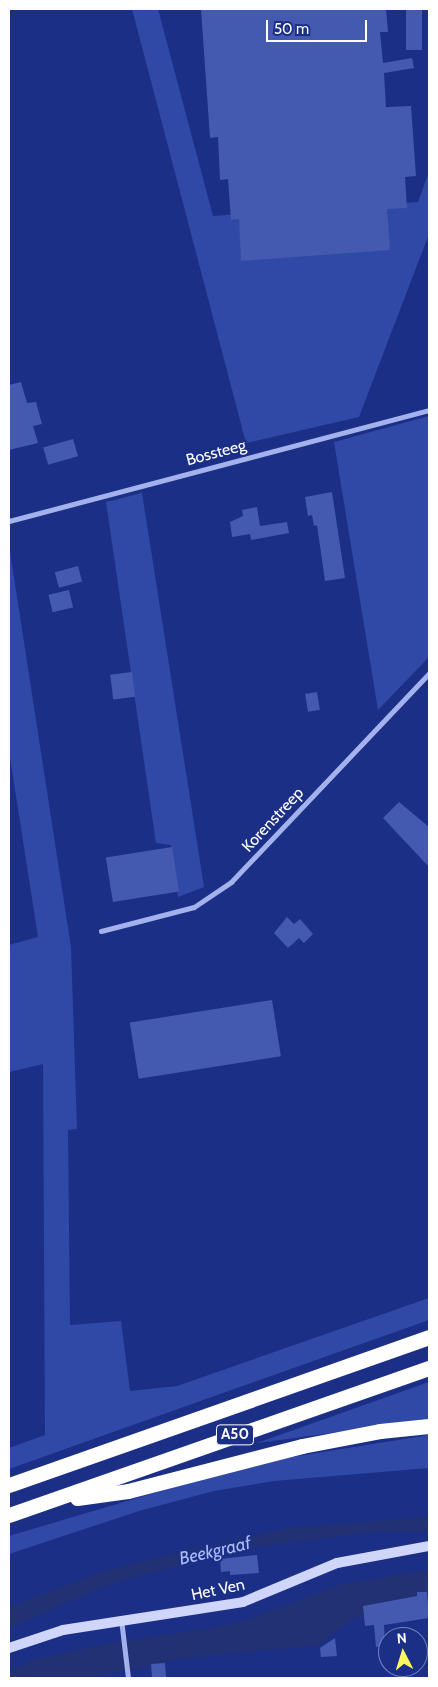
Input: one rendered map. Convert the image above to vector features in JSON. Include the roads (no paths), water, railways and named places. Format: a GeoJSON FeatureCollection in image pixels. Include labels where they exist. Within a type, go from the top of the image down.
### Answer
{"type":"FeatureCollection","features":[{"type":"Feature","properties":{"kind":"highway","name":"A50"},"geometry":{"type":"LineString","coordinates":[[9,1485],[429,1337]]}},
{"type":"Feature","properties":{"kind":"highway","name":"A50"},"geometry":{"type":"LineString","coordinates":[[9,1515],[429,1368]]}},
{"type":"Feature","properties":{"kind":"highway","name":"A50"},"geometry":{"type":"LineString","coordinates":[[41,1504],[128,1491],[302,1446],[380,1431],[429,1426]]}},
{"type":"Feature","properties":{"kind":"street","name":"Bossteeg"},"geometry":{"type":"LineString","coordinates":[[9,521],[429,410]]}},
{"type":"Feature","properties":{"kind":"street","name":"Korenstreep"},"geometry":{"type":"LineString","coordinates":[[102,931],[194,907],[231,882],[429,673]]}},
{"type":"Feature","properties":{"kind":"street","name":"Het Ven"},"geometry":{"type":"LineString","coordinates":[[9,1648],[63,1630],[121,1619],[161,1616],[243,1602],[337,1563],[429,1546]]}},
{"type":"Feature","properties":{"kind":"street"},"geometry":{"type":"LineString","coordinates":[[121,1619],[128,1678]]}},
{"type":"Feature","properties":{"kind":"water","name":"Beekgraaf"},"geometry":{"type":"Polygon","coordinates":[[[429,1517],[429,1532],[374,1532],[217,1552],[210,1558],[113,1583],[9,1628],[9,1607],[97,1573],[207,1545],[288,1528],[429,1517]]]}},
{"type":"Feature","properties":{"kind":"water"},"geometry":{"type":"Polygon","coordinates":[[[429,1570],[429,1602],[355,1618],[319,1645],[178,1659],[93,1678],[9,1678],[9,1671],[34,1659],[105,1644],[212,1628],[249,1619],[338,1585],[429,1570]]]}}]}
